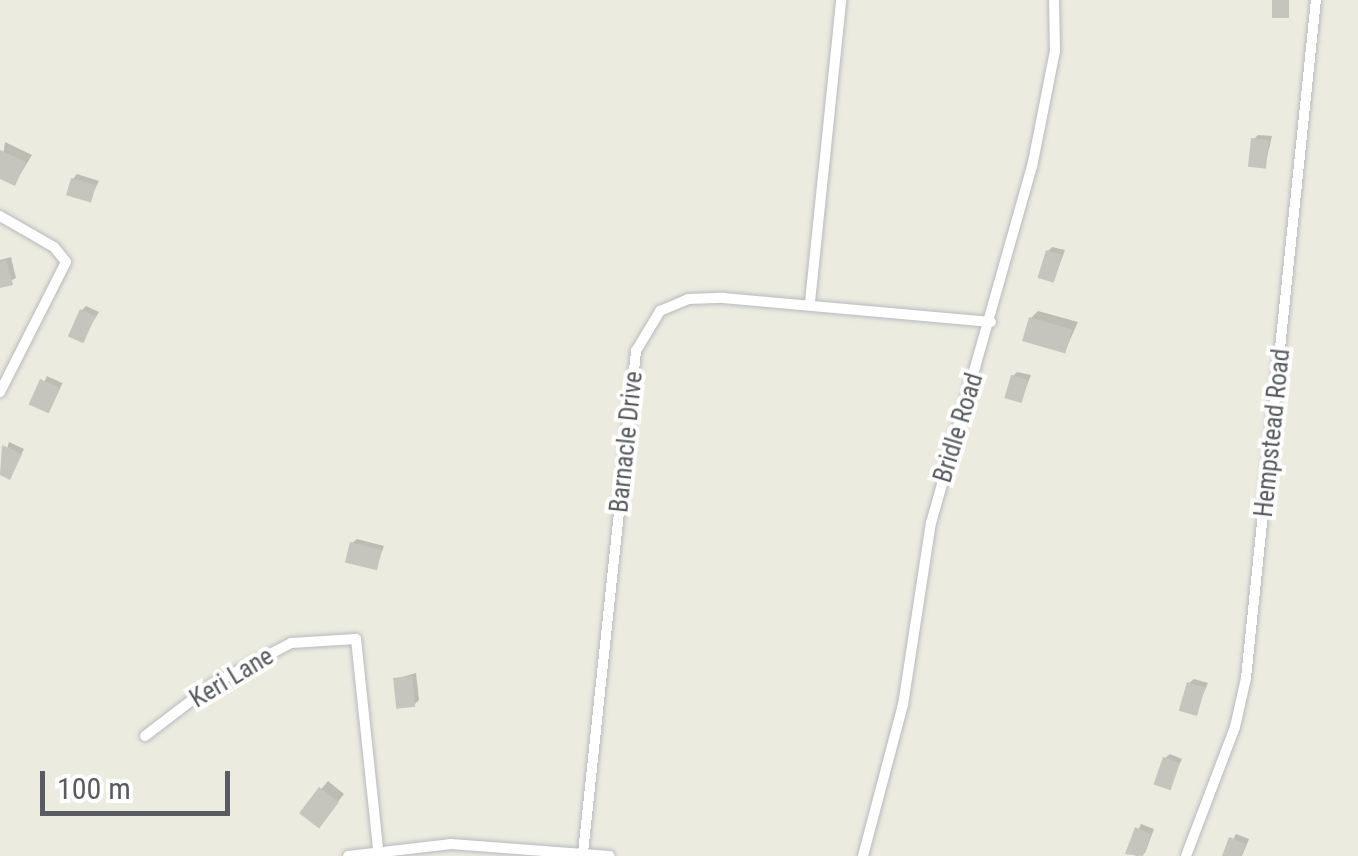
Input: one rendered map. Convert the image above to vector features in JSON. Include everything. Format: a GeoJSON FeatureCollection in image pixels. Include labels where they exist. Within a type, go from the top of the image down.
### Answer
{"type":"FeatureCollection","features":[{"type":"Feature","properties":{"kind":"street"},"geometry":{"type":"LineString","coordinates":[[810,302],[841,0]]}},
{"type":"Feature","properties":{"kind":"street","name":"Bridle Road"},"geometry":{"type":"LineString","coordinates":[[862,856],[904,706],[931,523],[991,322],[1055,51],[1054,0]]}},
{"type":"Feature","properties":{"kind":"street","name":"Hempstead Road"},"geometry":{"type":"LineString","coordinates":[[1186,856],[1235,727],[1246,678],[1316,0]]}},
{"type":"Feature","properties":{"kind":"street"},"geometry":{"type":"LineString","coordinates":[[0,216],[54,248],[66,262],[0,392]]}},
{"type":"Feature","properties":{"kind":"street","name":"Barnacle Drive"},"geometry":{"type":"LineString","coordinates":[[583,853],[636,351],[660,312],[688,299],[810,302],[991,322]]}},
{"type":"Feature","properties":{"kind":"street","name":"Keri Lane"},"geometry":{"type":"LineString","coordinates":[[145,736],[213,684],[291,643],[356,639],[378,849]]}},
{"type":"Feature","properties":{"kind":"street"},"geometry":{"type":"LineString","coordinates":[[348,856],[378,849],[450,844],[610,856]]}},
{"type":"Feature","properties":{"kind":"building"},"geometry":{"type":"Polygon","coordinates":[[[1272,0],[1289,0],[1289,18],[1272,18],[1272,0]]]}},
{"type":"Feature","properties":{"kind":"building"},"geometry":{"type":"Polygon","coordinates":[[[1251,138],[1269,140],[1266,169],[1248,167],[1251,138]]]}},
{"type":"Feature","properties":{"kind":"building"},"geometry":{"type":"Polygon","coordinates":[[[0,150],[26,162],[15,186],[0,179],[0,150]]]}},
{"type":"Feature","properties":{"kind":"building"},"geometry":{"type":"Polygon","coordinates":[[[71,178],[96,185],[91,202],[66,195],[71,178]]]}},
{"type":"Feature","properties":{"kind":"building"},"geometry":{"type":"Polygon","coordinates":[[[1046,250],[1062,255],[1054,283],[1038,278],[1046,250]]]}},
{"type":"Feature","properties":{"kind":"building"},"geometry":{"type":"Polygon","coordinates":[[[6,260],[13,285],[0,288],[0,262],[6,260]]]}},
{"type":"Feature","properties":{"kind":"building"},"geometry":{"type":"Polygon","coordinates":[[[80,309],[96,316],[83,343],[68,336],[80,309]]]}},
{"type":"Feature","properties":{"kind":"building"},"geometry":{"type":"Polygon","coordinates":[[[1029,317],[1072,329],[1065,353],[1022,341],[1029,317]]]}},
{"type":"Feature","properties":{"kind":"building"},"geometry":{"type":"Polygon","coordinates":[[[1011,375],[1028,380],[1022,403],[1004,398],[1011,375]]]}},
{"type":"Feature","properties":{"kind":"building"},"geometry":{"type":"Polygon","coordinates":[[[40,379],[60,388],[49,414],[29,405],[40,379]]]}},
{"type":"Feature","properties":{"kind":"building"},"geometry":{"type":"Polygon","coordinates":[[[2,445],[22,454],[10,480],[0,475],[2,445]]]}},
{"type":"Feature","properties":{"kind":"building"},"geometry":{"type":"Polygon","coordinates":[[[350,542],[382,550],[377,570],[345,562],[350,542]]]}},
{"type":"Feature","properties":{"kind":"building"},"geometry":{"type":"Polygon","coordinates":[[[412,676],[415,707],[396,709],[393,678],[412,676]]]}},
{"type":"Feature","properties":{"kind":"building"},"geometry":{"type":"Polygon","coordinates":[[[1187,682],[1205,687],[1197,716],[1179,711],[1187,682]]]}},
{"type":"Feature","properties":{"kind":"building"},"geometry":{"type":"Polygon","coordinates":[[[1163,757],[1180,763],[1171,790],[1154,784],[1163,757]]]}},
{"type":"Feature","properties":{"kind":"building"},"geometry":{"type":"Polygon","coordinates":[[[319,787],[339,802],[319,828],[299,813],[319,787]]]}},
{"type":"Feature","properties":{"kind":"building"},"geometry":{"type":"Polygon","coordinates":[[[1135,827],[1151,834],[1143,856],[1125,854],[1135,827]]]}},
{"type":"Feature","properties":{"kind":"building"},"geometry":{"type":"Polygon","coordinates":[[[1229,837],[1246,844],[1241,856],[1222,856],[1229,837]]]}}]}
